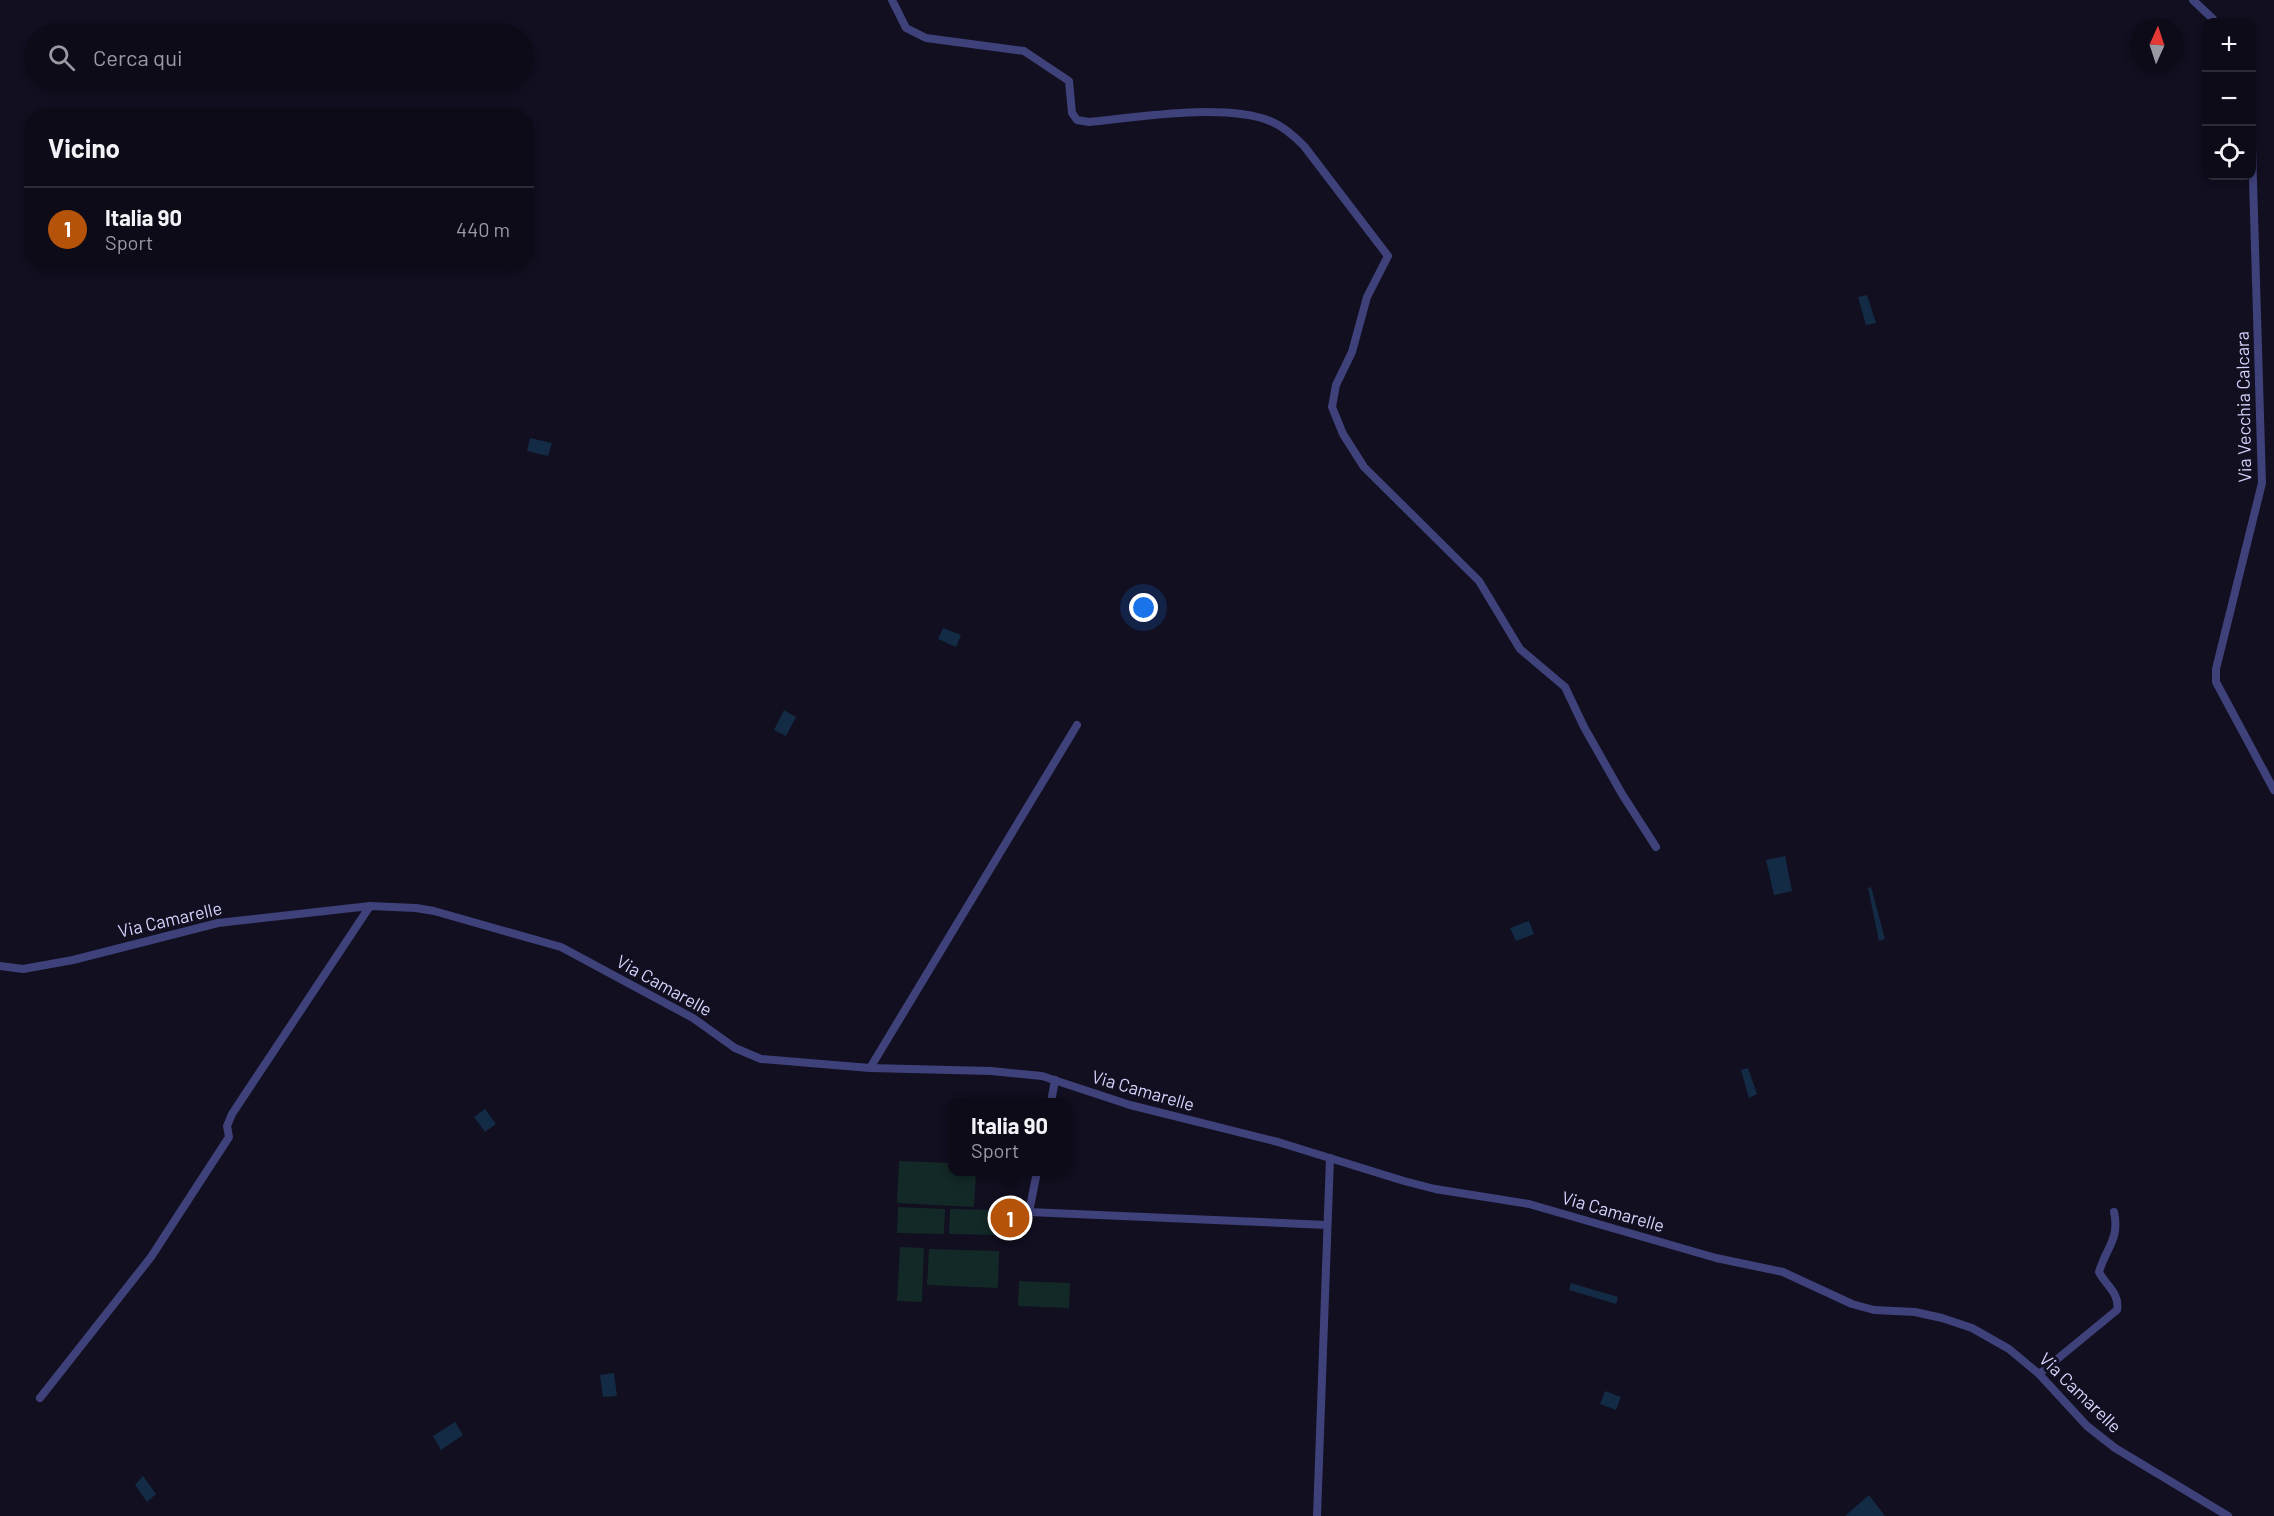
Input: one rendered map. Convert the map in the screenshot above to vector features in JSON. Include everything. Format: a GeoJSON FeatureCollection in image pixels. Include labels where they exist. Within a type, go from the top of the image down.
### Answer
{"type":"FeatureCollection","features":[{"type":"Feature","properties":{"kind":"street"},"geometry":{"type":"LineString","coordinates":[[892,0],[906,28],[926,38],[1024,51],[1046,65],[1069,81],[1072,113],[1077,120],[1089,122],[1186,113],[1247,114],[1272,121],[1304,146],[1388,256],[1367,297],[1352,352],[1336,385],[1332,407],[1343,434],[1364,467],[1479,581],[1520,649],[1565,687],[1584,727],[1622,794],[1656,847]]}},
{"type":"Feature","properties":{"kind":"street"},"geometry":{"type":"LineString","coordinates":[[2193,0],[2212,18]]}},
{"type":"Feature","properties":{"kind":"street","name":"Via Vecchia Calcara"},"geometry":{"type":"LineString","coordinates":[[2254,180],[2262,483],[2217,669],[2216,682],[2274,790]]}},
{"type":"Feature","properties":{"kind":"street"},"geometry":{"type":"LineString","coordinates":[[870,1068],[1077,725]]}},
{"type":"Feature","properties":{"kind":"street"},"geometry":{"type":"LineString","coordinates":[[40,1398],[151,1257],[229,1137],[227,1126],[232,1114],[370,906]]}},
{"type":"Feature","properties":{"kind":"street","name":"Via Camarelle"},"geometry":{"type":"LineString","coordinates":[[0,966],[23,969],[73,960],[218,923],[370,906],[434,911],[561,947],[693,1018],[735,1048],[761,1059],[870,1068],[1027,1072],[1130,1105],[1278,1142],[1404,1181],[1435,1189],[1529,1204],[1716,1258],[1783,1272],[1852,1304],[1874,1310],[1916,1312],[1972,1328],[2008,1349],[2039,1374],[2087,1426],[2115,1448],[2228,1516]]}},
{"type":"Feature","properties":{"kind":"street"},"geometry":{"type":"LineString","coordinates":[[1052,1098],[1055,1080]]}},
{"type":"Feature","properties":{"kind":"street"},"geometry":{"type":"LineString","coordinates":[[1317,1516],[1330,1158]]}},
{"type":"Feature","properties":{"kind":"street"},"geometry":{"type":"LineString","coordinates":[[1036,1176],[1029,1212],[1327,1226]]}},
{"type":"Feature","properties":{"kind":"street"},"geometry":{"type":"LineString","coordinates":[[2039,1374],[2117,1310],[2119,1302],[2115,1292],[2099,1272],[2115,1236],[2117,1225],[2114,1212]]}},
{"type":"Feature","properties":{"kind":"green space"},"geometry":{"type":"Polygon","coordinates":[[[899,1161],[948,1163],[948,1176],[976,1176],[974,1207],[897,1203],[899,1161]]]}},
{"type":"Feature","properties":{"kind":"green space"},"geometry":{"type":"Polygon","coordinates":[[[898,1207],[945,1209],[944,1234],[897,1233],[898,1207]]]}},
{"type":"Feature","properties":{"kind":"green space"},"geometry":{"type":"Polygon","coordinates":[[[950,1209],[998,1210],[998,1235],[949,1234],[950,1209]]]}},
{"type":"Feature","properties":{"kind":"green space"},"geometry":{"type":"Polygon","coordinates":[[[900,1247],[924,1248],[922,1302],[897,1301],[900,1247]]]}},
{"type":"Feature","properties":{"kind":"green space"},"geometry":{"type":"Polygon","coordinates":[[[929,1249],[999,1251],[998,1288],[927,1285],[929,1249]]]}},
{"type":"Feature","properties":{"kind":"green space"},"geometry":{"type":"Polygon","coordinates":[[[1019,1281],[1070,1283],[1069,1308],[1018,1306],[1019,1281]]]}},
{"type":"Feature","properties":{"kind":"water"},"geometry":{"type":"Polygon","coordinates":[[[1867,295],[1876,323],[1866,325],[1858,297],[1867,295]]]}},
{"type":"Feature","properties":{"kind":"water"},"geometry":{"type":"Polygon","coordinates":[[[530,438],[552,443],[548,456],[527,451],[530,438]]]}},
{"type":"Feature","properties":{"kind":"water"},"geometry":{"type":"Polygon","coordinates":[[[943,628],[961,635],[956,647],[938,639],[943,628]]]}},
{"type":"Feature","properties":{"kind":"water"},"geometry":{"type":"Polygon","coordinates":[[[784,710],[796,717],[786,736],[774,730],[784,710]]]}},
{"type":"Feature","properties":{"kind":"water"},"geometry":{"type":"Polygon","coordinates":[[[1785,856],[1792,891],[1774,895],[1766,860],[1785,856]]]}},
{"type":"Feature","properties":{"kind":"water"},"geometry":{"type":"Polygon","coordinates":[[[1871,887],[1885,939],[1879,941],[1868,888],[1871,887]]]}},
{"type":"Feature","properties":{"kind":"water"},"geometry":{"type":"Polygon","coordinates":[[[1529,921],[1534,934],[1516,941],[1510,928],[1529,921]]]}},
{"type":"Feature","properties":{"kind":"water"},"geometry":{"type":"Polygon","coordinates":[[[1748,1068],[1757,1094],[1749,1098],[1741,1070],[1748,1068]]]}},
{"type":"Feature","properties":{"kind":"water"},"geometry":{"type":"Polygon","coordinates":[[[485,1109],[496,1124],[485,1132],[474,1117],[485,1109]]]}},
{"type":"Feature","properties":{"kind":"water"},"geometry":{"type":"Polygon","coordinates":[[[1571,1283],[1618,1297],[1616,1304],[1569,1290],[1571,1283]]]}},
{"type":"Feature","properties":{"kind":"water"},"geometry":{"type":"Polygon","coordinates":[[[614,1373],[617,1396],[603,1397],[600,1375],[614,1373]]]}},
{"type":"Feature","properties":{"kind":"water"},"geometry":{"type":"Polygon","coordinates":[[[1605,1391],[1621,1397],[1616,1410],[1600,1404],[1605,1391]]]}},
{"type":"Feature","properties":{"kind":"water"},"geometry":{"type":"Polygon","coordinates":[[[455,1422],[463,1435],[441,1450],[433,1436],[455,1422]]]}},
{"type":"Feature","properties":{"kind":"water"},"geometry":{"type":"Polygon","coordinates":[[[143,1476],[156,1494],[147,1502],[135,1485],[143,1476]]]}},
{"type":"Feature","properties":{"kind":"water"},"geometry":{"type":"Polygon","coordinates":[[[1869,1495],[1885,1516],[1845,1516],[1869,1495]]]}},
{"type":"Feature","properties":{"kind":"place","name":"Italia 90"},"geometry":{"type":"Point","coordinates":[1010,1218]}}]}
